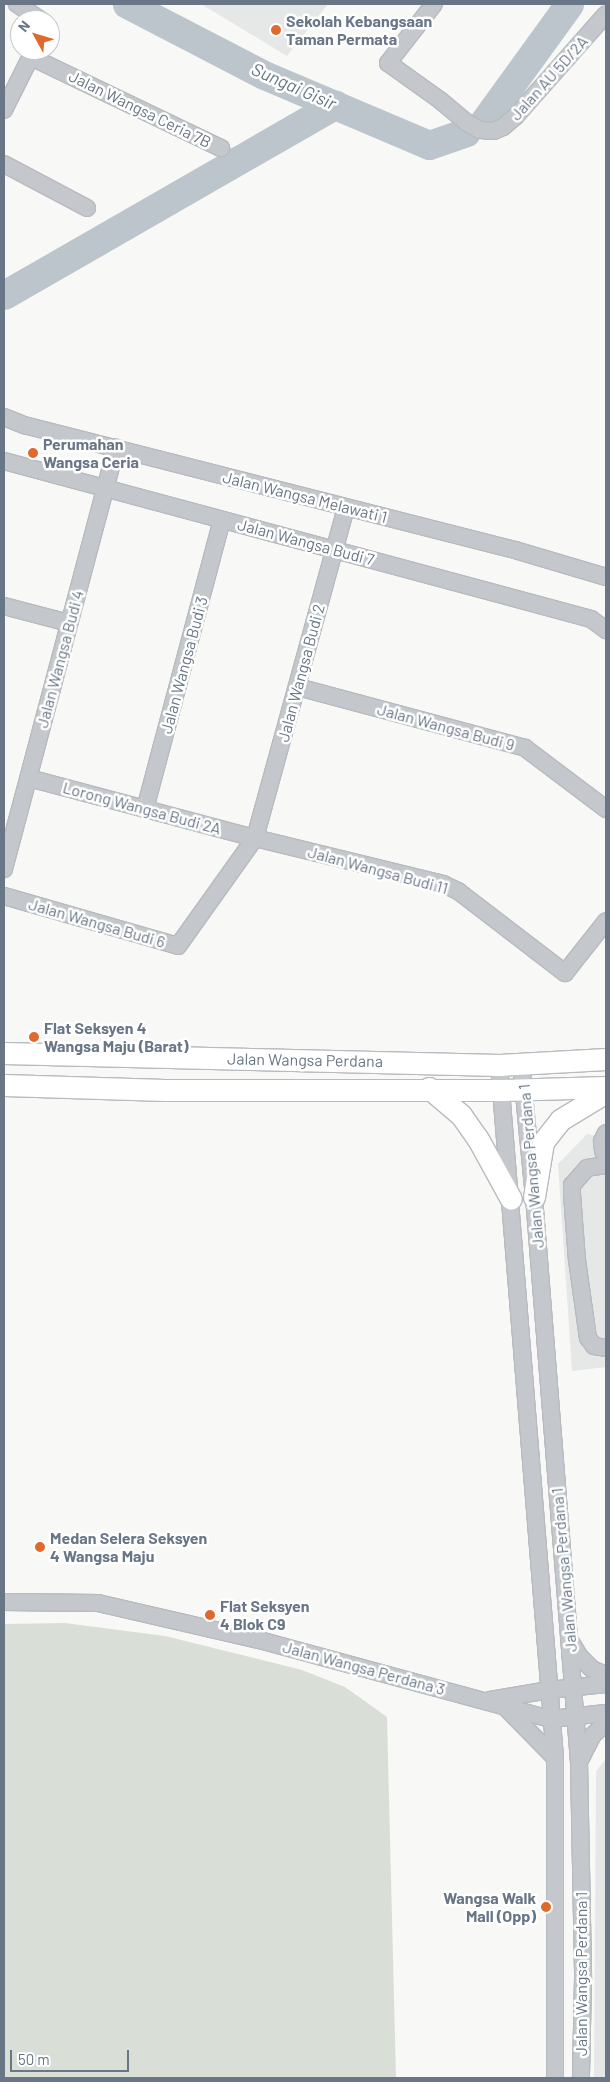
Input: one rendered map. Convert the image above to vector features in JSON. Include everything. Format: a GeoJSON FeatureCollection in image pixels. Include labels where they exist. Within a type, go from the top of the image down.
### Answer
{"type":"FeatureCollection","features":[{"type":"Feature","properties":{"kind":"main road","name":"Jalan Wangsa Perdana"},"geometry":{"type":"LineString","coordinates":[[4,1053],[499,1065],[606,1059]]}},
{"type":"Feature","properties":{"kind":"main road","name":"Jalan Wangsa Perdana"},"geometry":{"type":"LineString","coordinates":[[4,1085],[165,1090],[429,1088],[501,1090],[606,1087]]}},
{"type":"Feature","properties":{"kind":"main road"},"geometry":{"type":"LineString","coordinates":[[429,1088],[461,1115],[478,1139],[511,1199]]}},
{"type":"Feature","properties":{"kind":"main road"},"geometry":{"type":"LineString","coordinates":[[534,1197],[543,1142],[560,1120],[606,1092]]}},
{"type":"Feature","properties":{"kind":"street","name":"Jalan AU 5D/2A"},"geometry":{"type":"LineString","coordinates":[[434,4],[388,63],[441,101],[466,122],[480,130],[494,131],[503,128],[515,117],[606,14]]}},
{"type":"Feature","properties":{"kind":"street"},"geometry":{"type":"LineString","coordinates":[[4,110],[29,60]]}},
{"type":"Feature","properties":{"kind":"street","name":"Jalan Wangsa Ceria 7B"},"geometry":{"type":"LineString","coordinates":[[47,60],[222,148]]}},
{"type":"Feature","properties":{"kind":"street"},"geometry":{"type":"LineString","coordinates":[[4,164],[87,208]]}},
{"type":"Feature","properties":{"kind":"street","name":"Jalan Wangsa Melawati 1"},"geometry":{"type":"LineString","coordinates":[[4,417],[24,425],[515,550],[606,577]]}},
{"type":"Feature","properties":{"kind":"street","name":"Jalan Wangsa Budi 4"},"geometry":{"type":"LineString","coordinates":[[4,869],[116,448]]}},
{"type":"Feature","properties":{"kind":"street","name":"Jalan Wangsa Budi 7"},"geometry":{"type":"LineString","coordinates":[[4,461],[591,619],[606,630]]}},
{"type":"Feature","properties":{"kind":"street","name":"Jalan Wangsa Budi 2"},"geometry":{"type":"LineString","coordinates":[[255,838],[346,508]]}},
{"type":"Feature","properties":{"kind":"street","name":"Jalan Wangsa Budi 3"},"geometry":{"type":"LineString","coordinates":[[146,809],[222,520]]}},
{"type":"Feature","properties":{"kind":"street"},"geometry":{"type":"LineString","coordinates":[[4,606],[69,623]]}},
{"type":"Feature","properties":{"kind":"street","name":"Jalan Wangsa Budi 9"},"geometry":{"type":"LineString","coordinates":[[298,687],[525,748],[606,809]]}},
{"type":"Feature","properties":{"kind":"street","name":"Lorong Wangsa Budi 2A"},"geometry":{"type":"LineString","coordinates":[[29,778],[255,838]]}},
{"type":"Feature","properties":{"kind":"street","name":"Jalan Wangsa Budi 6"},"geometry":{"type":"LineString","coordinates":[[4,896],[178,946],[255,838]]}},
{"type":"Feature","properties":{"kind":"street","name":"Jalan Wangsa Budi 11"},"geometry":{"type":"LineString","coordinates":[[255,838],[452,888],[565,973],[606,920]]}},
{"type":"Feature","properties":{"kind":"street","name":"Jalan Wangsa Perdana 1"},"geometry":{"type":"LineString","coordinates":[[522,1063],[579,1763],[583,1979],[581,2078]]}},
{"type":"Feature","properties":{"kind":"street","name":"Jalan Wangsa Perdana 1"},"geometry":{"type":"LineString","coordinates":[[499,1065],[548,1690],[555,1758],[555,2078]]}},
{"type":"Feature","properties":{"kind":"street"},"geometry":{"type":"LineString","coordinates":[[606,1132],[602,1141],[602,1150],[606,1155]]}},
{"type":"Feature","properties":{"kind":"street"},"geometry":{"type":"LineString","coordinates":[[606,1165],[587,1168],[572,1185],[572,1194],[577,1260],[588,1338],[594,1346],[606,1348]]}},
{"type":"Feature","properties":{"kind":"street","name":"Jalan Wangsa Perdana 3"},"geometry":{"type":"LineString","coordinates":[[4,1602],[98,1603],[264,1641],[551,1719]]}},
{"type":"Feature","properties":{"kind":"street"},"geometry":{"type":"LineString","coordinates":[[570,1640],[580,1657],[592,1669],[606,1675]]}},
{"type":"Feature","properties":{"kind":"street","name":"Jalan Wangsa Perdana 3"},"geometry":{"type":"LineString","coordinates":[[488,1701],[548,1690],[606,1684]]}},
{"type":"Feature","properties":{"kind":"street"},"geometry":{"type":"LineString","coordinates":[[505,1706],[555,1758]]}},
{"type":"Feature","properties":{"kind":"street"},"geometry":{"type":"LineString","coordinates":[[551,1719],[606,1713]]}},
{"type":"Feature","properties":{"kind":"street"},"geometry":{"type":"LineString","coordinates":[[579,1763],[593,1735],[606,1724]]}},
{"type":"Feature","properties":{"kind":"shaded area","name":"Sekolah Kebangsaan Taman Permata"},"geometry":{"type":"Polygon","coordinates":[[[201,4],[328,4],[287,56],[201,4]]]}},
{"type":"Feature","properties":{"kind":"shaded area"},"geometry":{"type":"Polygon","coordinates":[[[587,1134],[606,1138],[606,1367],[572,1371],[558,1164],[587,1134]]]}},
{"type":"Feature","properties":{"kind":"shaded area"},"geometry":{"type":"Polygon","coordinates":[[[65,1623],[165,1636],[302,1670],[345,1687],[387,1717],[396,2078],[4,2078],[4,1624],[65,1623]]]}},
{"type":"Feature","properties":{"kind":"shaded area"},"geometry":{"type":"Polygon","coordinates":[[[606,1759],[606,2078],[594,2078],[596,1771],[606,1759]]]}},
{"type":"Feature","properties":{"kind":"waterway","name":"Sungai Gisir"},"geometry":{"type":"LineString","coordinates":[[127,4],[264,75],[429,145],[466,132]]}},
{"type":"Feature","properties":{"kind":"waterway","name":"Sungai Gisir"},"geometry":{"type":"LineString","coordinates":[[483,123],[569,4]]}},
{"type":"Feature","properties":{"kind":"waterway"},"geometry":{"type":"LineString","coordinates":[[4,295],[335,105]]}},
{"type":"Feature","properties":{"kind":"place","name":"Sekolah Kebangsaan Taman Permata"},"geometry":{"type":"Point","coordinates":[276,30]}},
{"type":"Feature","properties":{"kind":"place","name":"Perumahan Wangsa Ceria"},"geometry":{"type":"Point","coordinates":[33,453]}},
{"type":"Feature","properties":{"kind":"place","name":"Flat Seksyen 4 Wangsa Maju (Barat)"},"geometry":{"type":"Point","coordinates":[34,1037]}},
{"type":"Feature","properties":{"kind":"place","name":"Medan Selera Seksyen 4 Wangsa Maju"},"geometry":{"type":"Point","coordinates":[40,1547]}},
{"type":"Feature","properties":{"kind":"place","name":"Flat Seksyen 4 Blok C9"},"geometry":{"type":"Point","coordinates":[210,1615]}},
{"type":"Feature","properties":{"kind":"place","name":"Wangsa Walk Mall (Opp)"},"geometry":{"type":"Point","coordinates":[546,1907]}}]}
